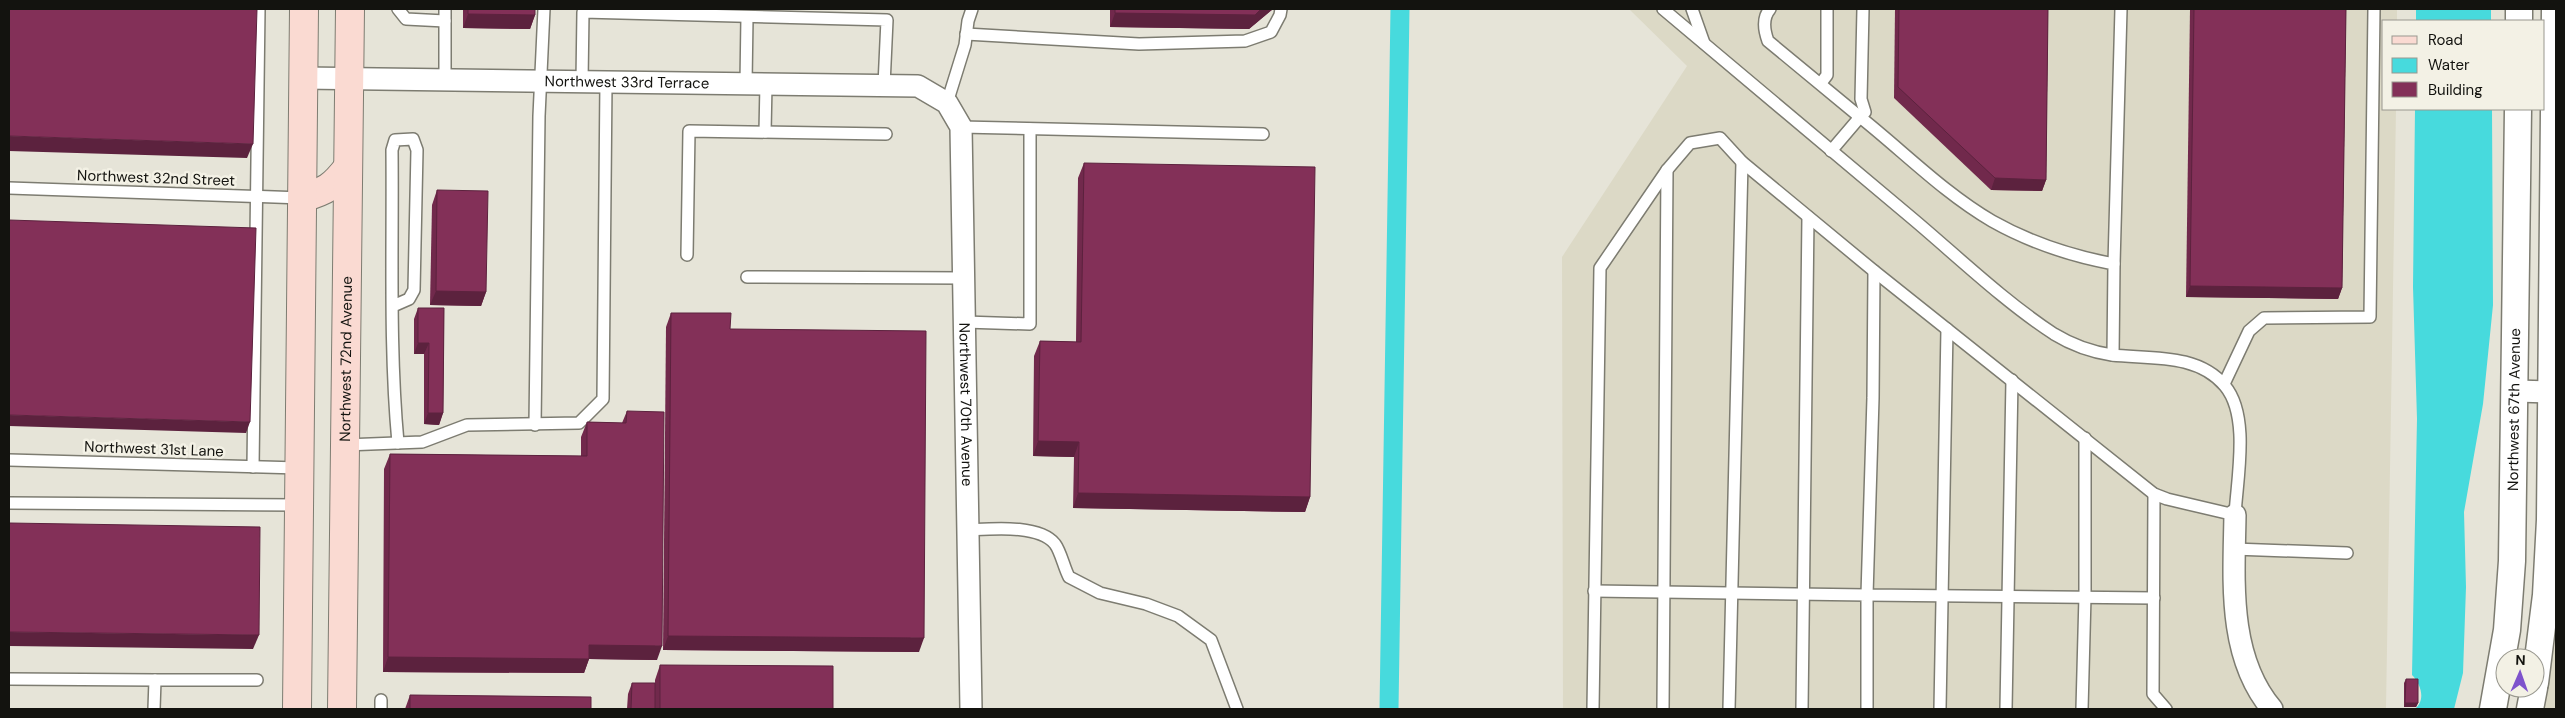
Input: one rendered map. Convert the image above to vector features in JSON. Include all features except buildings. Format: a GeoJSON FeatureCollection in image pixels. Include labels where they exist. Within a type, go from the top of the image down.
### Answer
{"type":"FeatureCollection","features":[{"type":"Feature","properties":{"kind":"main road"},"geometry":{"type":"LineString","coordinates":[[297,709],[304,9]]}},
{"type":"Feature","properties":{"kind":"main road","name":"Northwest 72nd Avenue"},"geometry":{"type":"LineString","coordinates":[[342,709],[350,9]]}},
{"type":"Feature","properties":{"kind":"main road"},"geometry":{"type":"LineString","coordinates":[[302,198],[322,192],[335,184],[348,166]]}},
{"type":"Feature","properties":{"kind":"street"},"geometry":{"type":"LineString","coordinates":[[2539,648],[2547,571],[2554,392],[2555,9]]}},
{"type":"Feature","properties":{"kind":"street","name":"Northwest 33rd Terrace"},"geometry":{"type":"LineString","coordinates":[[303,78],[918,86],[947,103]]}},
{"type":"Feature","properties":{"kind":"street","name":"Northwest 70th Avenue"},"geometry":{"type":"LineString","coordinates":[[947,103],[961,127],[971,709]]}},
{"type":"Feature","properties":{"kind":"street","name":"Northwest 67th Avenue"},"geometry":{"type":"LineString","coordinates":[[2493,709],[2507,630],[2510,598],[2516,391],[2518,110]]}},
{"type":"Feature","properties":{"kind":"street"},"geometry":{"type":"LineString","coordinates":[[2516,391],[2554,392]]}},
{"type":"Feature","properties":{"kind":"street"},"geometry":{"type":"LineString","coordinates":[[2235,515],[2235,602],[2242,647],[2256,683],[2272,709]]}},
{"type":"Feature","properties":{"kind":"lane"},"geometry":{"type":"LineString","coordinates":[[253,467],[260,9]]}},
{"type":"Feature","properties":{"kind":"lane"},"geometry":{"type":"LineString","coordinates":[[398,9],[406,19],[445,21]]}},
{"type":"Feature","properties":{"kind":"lane"},"geometry":{"type":"LineString","coordinates":[[445,9],[445,80]]}},
{"type":"Feature","properties":{"kind":"lane"},"geometry":{"type":"LineString","coordinates":[[535,425],[544,9]]}},
{"type":"Feature","properties":{"kind":"lane"},"geometry":{"type":"LineString","coordinates":[[947,103],[972,9]]}},
{"type":"Feature","properties":{"kind":"lane"},"geometry":{"type":"LineString","coordinates":[[966,34],[1139,44],[1245,41],[1270,32],[1280,15],[1281,9]]}},
{"type":"Feature","properties":{"kind":"lane"},"geometry":{"type":"LineString","coordinates":[[1593,709],[1600,268],[1667,170],[1690,143],[1720,138],[1742,162],[1808,217],[2154,494],[2166,499],[2235,515],[2240,428],[2236,408],[2224,384],[2208,372],[2176,360],[2113,355],[2073,344],[2041,324],[1831,151],[1663,9]]}},
{"type":"Feature","properties":{"kind":"lane"},"geometry":{"type":"LineString","coordinates":[[1692,9],[1705,44]]}},
{"type":"Feature","properties":{"kind":"lane"},"geometry":{"type":"LineString","coordinates":[[1770,9],[1765,20],[1768,41],[1929,174],[1991,221],[2049,248],[2114,264]]}},
{"type":"Feature","properties":{"kind":"lane"},"geometry":{"type":"LineString","coordinates":[[1821,83],[1827,75],[1827,9]]}},
{"type":"Feature","properties":{"kind":"lane"},"geometry":{"type":"LineString","coordinates":[[1831,151],[1865,112],[1861,99],[1863,9]]}},
{"type":"Feature","properties":{"kind":"lane"},"geometry":{"type":"LineString","coordinates":[[2113,355],[2121,9]]}},
{"type":"Feature","properties":{"kind":"lane"},"geometry":{"type":"LineString","coordinates":[[2224,384],[2249,332],[2264,318],[2370,317],[2374,9]]}},
{"type":"Feature","properties":{"kind":"lane"},"geometry":{"type":"LineString","coordinates":[[582,81],[583,12],[887,20],[884,85]]}},
{"type":"Feature","properties":{"kind":"lane"},"geometry":{"type":"LineString","coordinates":[[747,16],[765,132]]}},
{"type":"Feature","properties":{"kind":"lane"},"geometry":{"type":"LineString","coordinates":[[345,445],[422,442],[467,425],[579,424],[603,399],[606,82]]}},
{"type":"Feature","properties":{"kind":"lane"},"geometry":{"type":"LineString","coordinates":[[961,127],[1263,134]]}},
{"type":"Feature","properties":{"kind":"lane"},"geometry":{"type":"LineString","coordinates":[[964,322],[1030,324],[1030,129]]}},
{"type":"Feature","properties":{"kind":"lane"},"geometry":{"type":"LineString","coordinates":[[687,256],[690,131],[886,134]]}},
{"type":"Feature","properties":{"kind":"lane"},"geometry":{"type":"LineString","coordinates":[[393,306],[409,299],[414,290],[417,150],[413,139],[395,140],[392,150],[393,306],[394,398],[398,443]]}},
{"type":"Feature","properties":{"kind":"lane"},"geometry":{"type":"LineString","coordinates":[[1729,709],[1742,162]]}},
{"type":"Feature","properties":{"kind":"lane"},"geometry":{"type":"LineString","coordinates":[[1663,709],[1667,170]]}},
{"type":"Feature","properties":{"kind":"lane","name":"Northwest 32nd Street"},"geometry":{"type":"LineString","coordinates":[[9,188],[302,198]]}},
{"type":"Feature","properties":{"kind":"lane"},"geometry":{"type":"LineString","coordinates":[[1802,709],[1808,217]]}},
{"type":"Feature","properties":{"kind":"lane"},"geometry":{"type":"LineString","coordinates":[[1867,709],[1867,595],[1873,398],[1874,271]]}},
{"type":"Feature","properties":{"kind":"lane"},"geometry":{"type":"LineString","coordinates":[[747,277],[964,278]]}},
{"type":"Feature","properties":{"kind":"lane"},"geometry":{"type":"LineString","coordinates":[[1940,709],[1947,329]]}},
{"type":"Feature","properties":{"kind":"lane"},"geometry":{"type":"LineString","coordinates":[[2006,709],[2012,380]]}},
{"type":"Feature","properties":{"kind":"lane"},"geometry":{"type":"LineString","coordinates":[[2082,709],[2085,596],[2085,438]]}},
{"type":"Feature","properties":{"kind":"lane","name":"Northwest 31st Lane"},"geometry":{"type":"LineString","coordinates":[[9,460],[299,468]]}},
{"type":"Feature","properties":{"kind":"lane"},"geometry":{"type":"LineString","coordinates":[[2152,709],[2154,494]]}},
{"type":"Feature","properties":{"kind":"lane"},"geometry":{"type":"LineString","coordinates":[[9,502],[299,505]]}},
{"type":"Feature","properties":{"kind":"lane"},"geometry":{"type":"LineString","coordinates":[[968,530],[1008,528],[1043,535],[1056,545],[1068,577],[1100,593],[1146,604],[1178,616],[1211,640],[1237,709]]}},
{"type":"Feature","properties":{"kind":"lane"},"geometry":{"type":"LineString","coordinates":[[2234,549],[2347,553]]}},
{"type":"Feature","properties":{"kind":"lane"},"geometry":{"type":"LineString","coordinates":[[1594,591],[2154,598]]}},
{"type":"Feature","properties":{"kind":"lane"},"geometry":{"type":"LineString","coordinates":[[9,678],[257,680]]}},
{"type":"Feature","properties":{"kind":"lane"},"geometry":{"type":"LineString","coordinates":[[154,709],[155,680]]}},
{"type":"Feature","properties":{"kind":"lane"},"geometry":{"type":"LineString","coordinates":[[2153,694],[2166,709]]}},
{"type":"Feature","properties":{"kind":"shaded area"},"geometry":{"type":"Polygon","coordinates":[[[1629,9],[2397,9],[2397,20],[2382,20],[2382,110],[2396,110],[2386,709],[1563,709],[1562,257],[1687,66],[1629,9]]]}},
{"type":"Feature","properties":{"kind":"shaded area"},"geometry":{"type":"Polygon","coordinates":[[[2556,639],[2556,709],[2541,709],[2556,639]]]}},
{"type":"Feature","properties":{"kind":"water"},"geometry":{"type":"Polygon","coordinates":[[[2416,9],[2491,9],[2491,20],[2416,20],[2416,9]]]}},
{"type":"Feature","properties":{"kind":"water"},"geometry":{"type":"Polygon","coordinates":[[[2415,110],[2492,110],[2493,305],[2483,404],[2464,512],[2466,587],[2463,673],[2454,709],[2415,709],[2420,701],[2421,692],[2418,683],[2412,675],[2417,419],[2413,287],[2415,110]]]}},
{"type":"Feature","properties":{"kind":"waterway"},"geometry":{"type":"LineString","coordinates":[[1389,709],[1400,9]]}}]}
